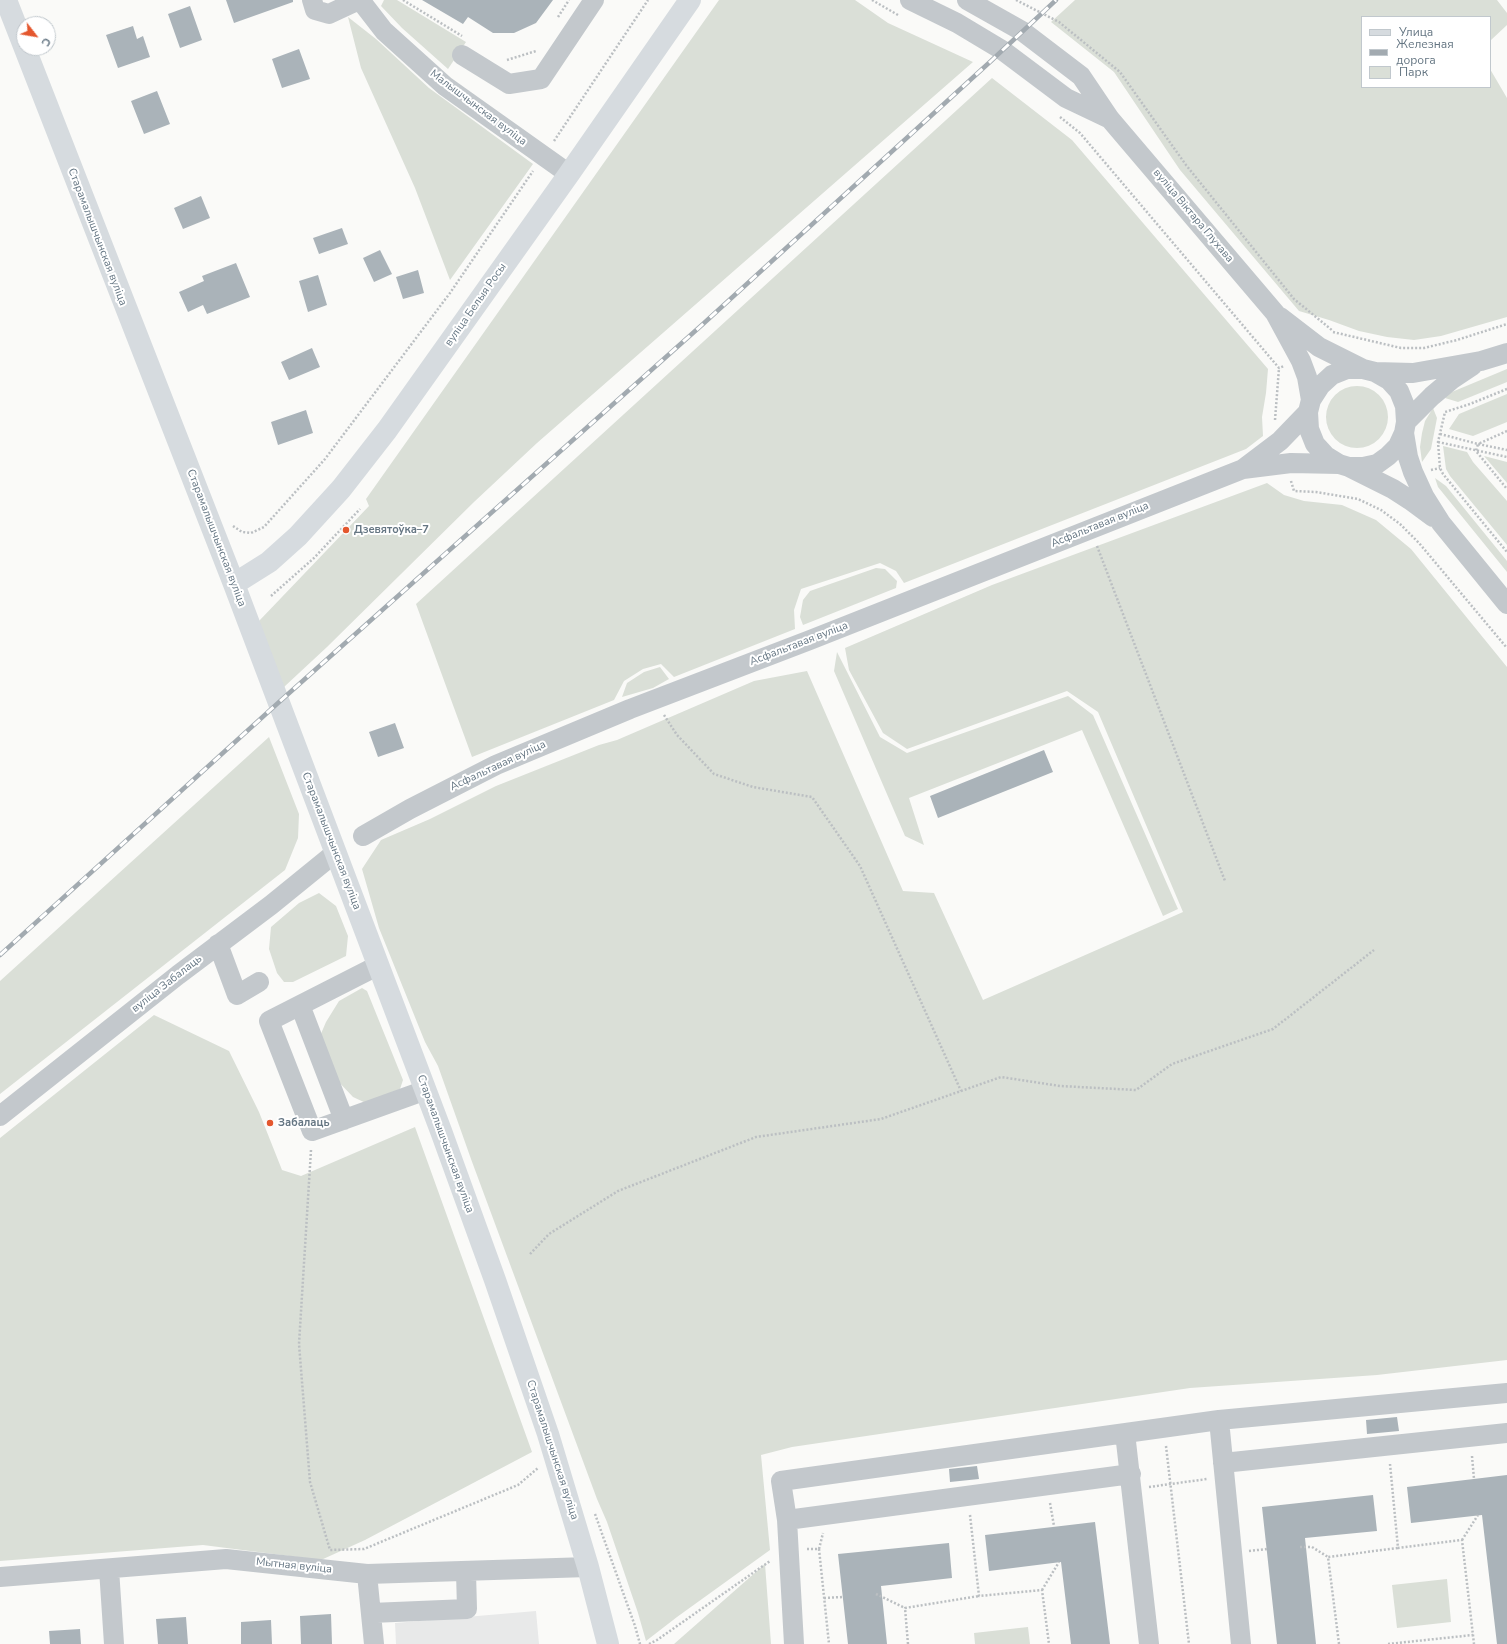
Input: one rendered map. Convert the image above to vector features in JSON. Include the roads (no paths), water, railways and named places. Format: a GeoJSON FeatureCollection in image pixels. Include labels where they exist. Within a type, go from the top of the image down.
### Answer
{"type":"FeatureCollection","features":[{"type":"Feature","properties":{"kind":"main road","name":"Старамалышчынская вуліца"},"geometry":{"type":"LineString","coordinates":[[6,0],[234,584],[377,966],[426,1090],[496,1280],[555,1455],[588,1567],[608,1644]]}},
{"type":"Feature","properties":{"kind":"main road","name":"вуліца Белыя Росы"},"geometry":{"type":"LineString","coordinates":[[234,584],[269,562],[298,536],[341,489],[387,430],[569,174],[690,0]]}},
{"type":"Feature","properties":{"kind":"street"},"geometry":{"type":"LineString","coordinates":[[312,0],[315,10],[328,14],[362,2]]}},
{"type":"Feature","properties":{"kind":"street"},"geometry":{"type":"LineString","coordinates":[[462,55],[509,84],[541,79],[594,0]]}},
{"type":"Feature","properties":{"kind":"street","name":"вуліца Віктара Глухава"},"geometry":{"type":"LineString","coordinates":[[966,0],[1022,31],[1081,76],[1110,119],[1275,313],[1319,347],[1369,370]]}},
{"type":"Feature","properties":{"kind":"street","name":"Малышчынская вуліца"},"geometry":{"type":"LineString","coordinates":[[362,2],[384,31],[445,86],[569,174]]}},
{"type":"Feature","properties":{"kind":"street","name":"вуліца Віктара Глухава"},"geometry":{"type":"LineString","coordinates":[[906,9],[957,23],[1002,50],[1066,98],[1110,119]]}},
{"type":"Feature","properties":{"kind":"street","name":"вуліца Віктара Глухава"},"geometry":{"type":"LineString","coordinates":[[1275,313],[1301,361],[1307,377],[1310,406]]}},
{"type":"Feature","properties":{"kind":"street"},"geometry":{"type":"LineString","coordinates":[[1242,469],[1280,441],[1310,406],[1320,386],[1332,375],[1347,369],[1413,373],[1481,361],[1507,353]]}},
{"type":"Feature","properties":{"kind":"street"},"geometry":{"type":"LineString","coordinates":[[1242,469],[1291,464],[1344,465],[1363,467],[1376,464],[1388,456],[1398,446],[1405,428],[1441,388],[1481,361]]}},
{"type":"Feature","properties":{"kind":"street"},"geometry":{"type":"LineString","coordinates":[[1369,370],[1389,380],[1399,392],[1405,406],[1405,428],[1408,457],[1424,496],[1441,523],[1507,604]]}},
{"type":"Feature","properties":{"kind":"street"},"geometry":{"type":"LineString","coordinates":[[1310,406],[1309,429],[1315,444],[1326,456],[1404,496],[1441,523]]}},
{"type":"Feature","properties":{"kind":"street","name":"Асфальтавая вуліца"},"geometry":{"type":"LineString","coordinates":[[362,836],[410,809],[496,765],[654,700],[1242,469]]}},
{"type":"Feature","properties":{"kind":"street","name":"вуліца Забалаць"},"geometry":{"type":"LineString","coordinates":[[0,1116],[218,944],[271,905],[335,853]]}},
{"type":"Feature","properties":{"kind":"street"},"geometry":{"type":"LineString","coordinates":[[218,944],[237,995],[259,982]]}},
{"type":"Feature","properties":{"kind":"street"},"geometry":{"type":"LineString","coordinates":[[377,966],[269,1021],[312,1131],[426,1090]]}},
{"type":"Feature","properties":{"kind":"street"},"geometry":{"type":"LineString","coordinates":[[300,1005],[344,1120]]}},
{"type":"Feature","properties":{"kind":"street"},"geometry":{"type":"LineString","coordinates":[[794,1644],[786,1520],[781,1481],[1218,1420],[1507,1393]]}},
{"type":"Feature","properties":{"kind":"street"},"geometry":{"type":"LineString","coordinates":[[1218,1420],[1241,1644]]}},
{"type":"Feature","properties":{"kind":"street"},"geometry":{"type":"LineString","coordinates":[[1125,1433],[1149,1644]]}},
{"type":"Feature","properties":{"kind":"street"},"geometry":{"type":"LineString","coordinates":[[1223,1463],[1507,1433]]}},
{"type":"Feature","properties":{"kind":"street"},"geometry":{"type":"LineString","coordinates":[[786,1520],[1130,1474]]}},
{"type":"Feature","properties":{"kind":"street","name":"Мытная вуліца"},"geometry":{"type":"LineString","coordinates":[[0,1577],[226,1559],[367,1574],[588,1567]]}},
{"type":"Feature","properties":{"kind":"street"},"geometry":{"type":"LineString","coordinates":[[108,1569],[114,1644]]}},
{"type":"Feature","properties":{"kind":"street"},"geometry":{"type":"LineString","coordinates":[[371,1613],[467,1609],[466,1572]]}},
{"type":"Feature","properties":{"kind":"street"},"geometry":{"type":"LineString","coordinates":[[367,1574],[374,1644]]}},
{"type":"Feature","properties":{"kind":"railway"},"geometry":{"type":"LineString","coordinates":[[0,955],[278,703],[703,324],[1056,0]]}},
{"type":"Feature","properties":{"kind":"place","name":"Дзевятоўка–7"},"geometry":{"type":"Point","coordinates":[346,530]}},
{"type":"Feature","properties":{"kind":"place","name":"Забалаць"},"geometry":{"type":"Point","coordinates":[270,1123]}}]}
